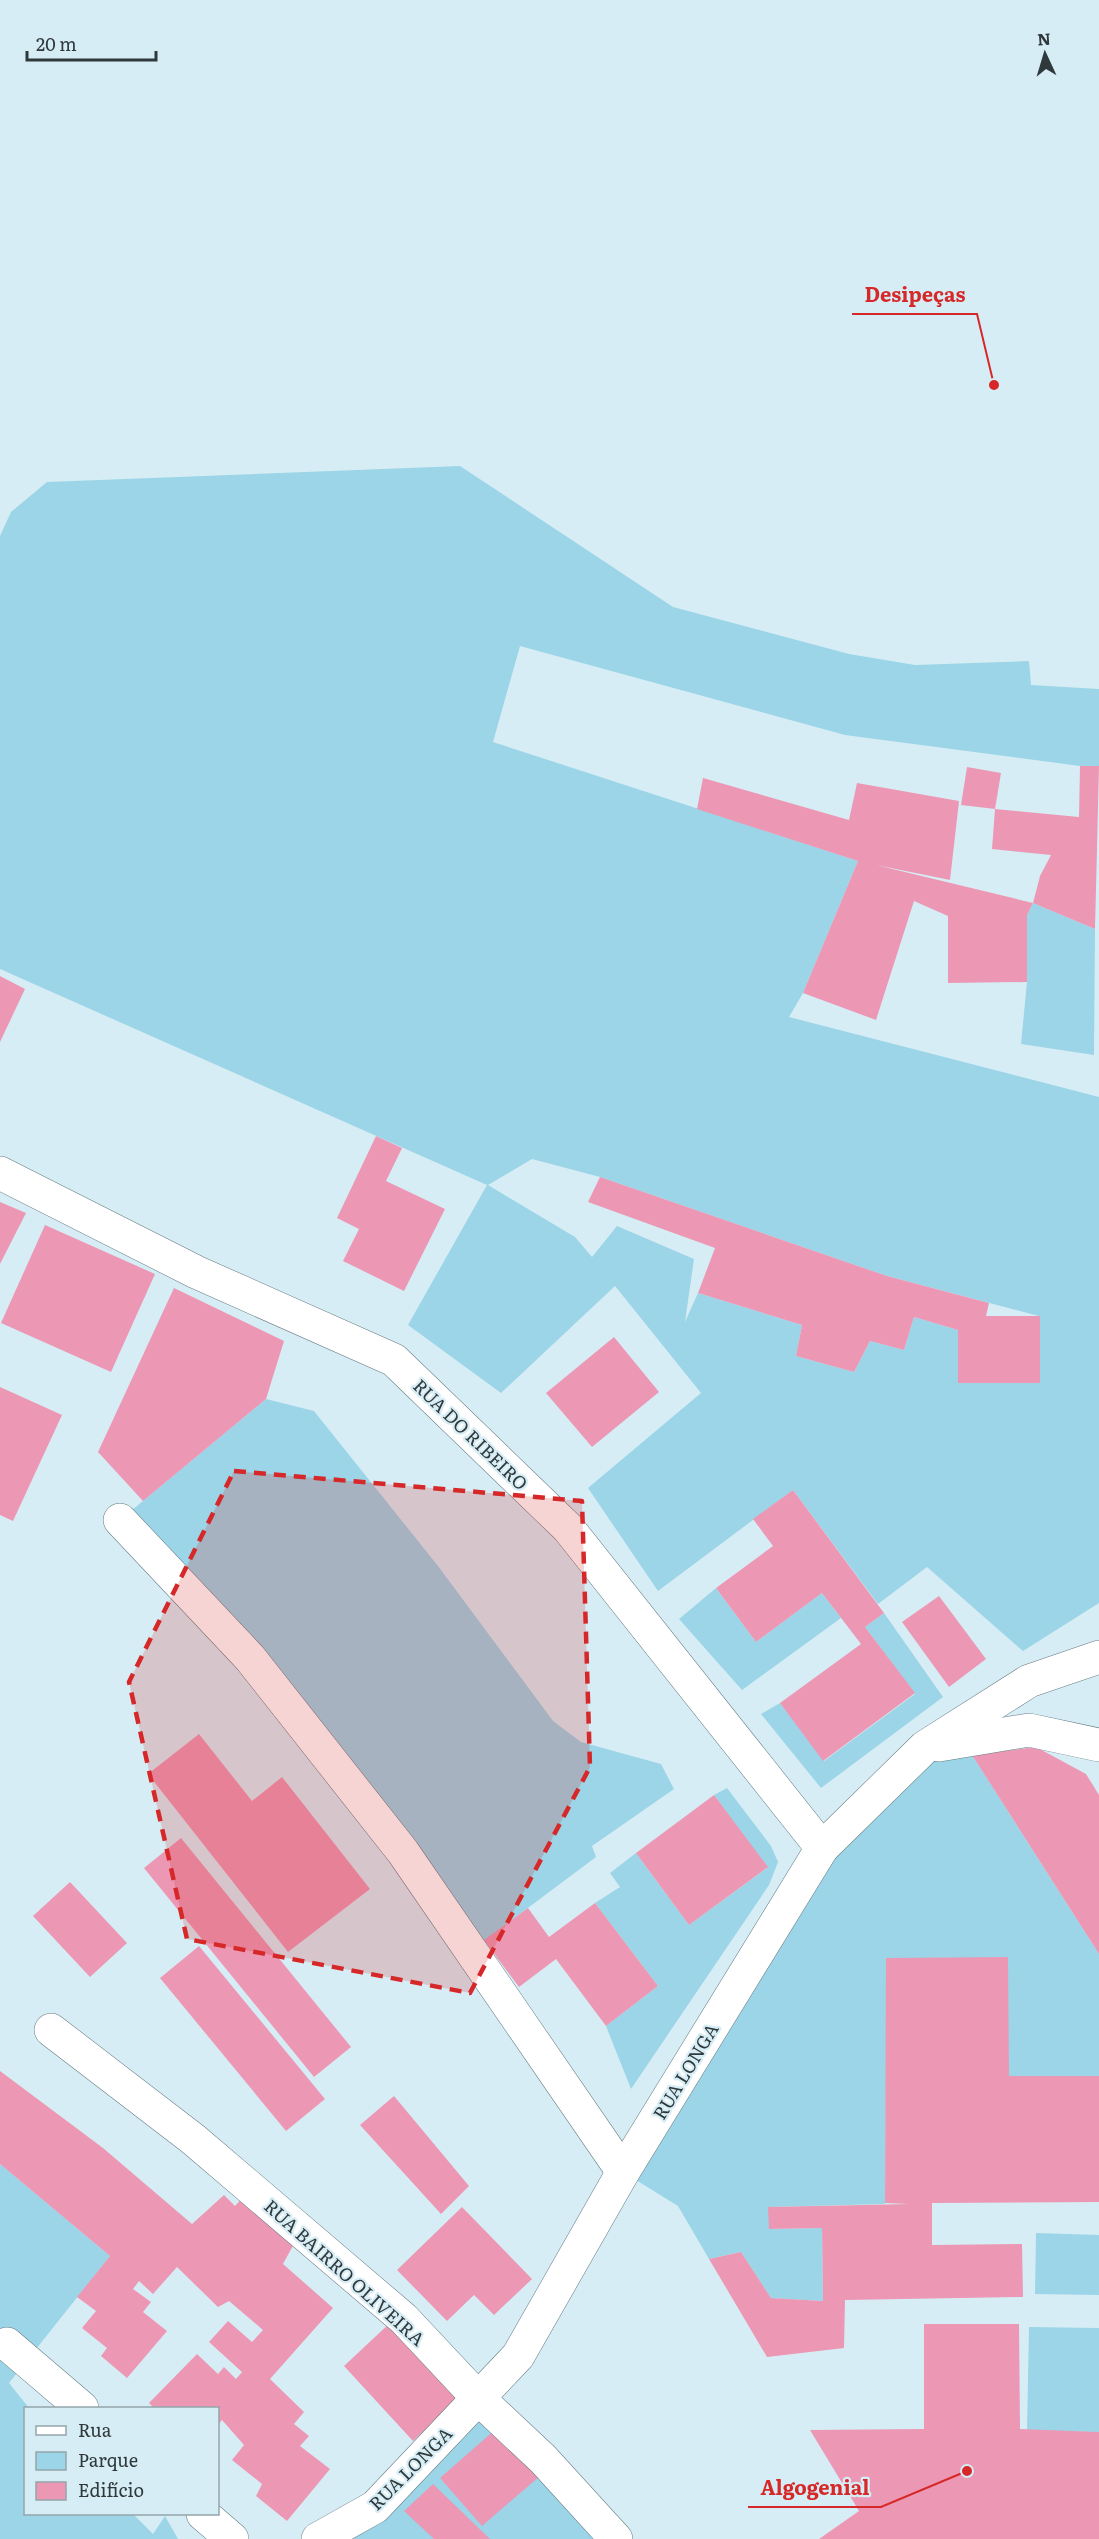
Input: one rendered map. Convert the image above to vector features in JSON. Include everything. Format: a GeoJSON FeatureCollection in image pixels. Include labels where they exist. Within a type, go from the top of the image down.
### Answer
{"type":"FeatureCollection","features":[{"type":"Feature","properties":{"kind":"street","name":"RUA DO RIBEIRO"},"geometry":{"type":"LineString","coordinates":[[0,1173],[196,1272],[394,1360],[568,1528],[822,1848]]}},
{"type":"Feature","properties":{"kind":"street"},"geometry":{"type":"LineString","coordinates":[[120,1520],[255,1664],[403,1852],[623,2172]]}},
{"type":"Feature","properties":{"kind":"street","name":"RUA LONGA"},"geometry":{"type":"LineString","coordinates":[[318,2539],[375,2507],[518,2356],[623,2172],[822,1848],[925,1747],[1029,1681],[1099,1657]]}},
{"type":"Feature","properties":{"kind":"street"},"geometry":{"type":"LineString","coordinates":[[925,1747],[1029,1730],[1099,1745]]}},
{"type":"Feature","properties":{"kind":"street","name":"RUA BAIRRO OLIVEIRA"},"geometry":{"type":"LineString","coordinates":[[51,2030],[194,2139],[395,2312],[478,2398],[543,2459],[616,2539]]}},
{"type":"Feature","properties":{"kind":"street"},"geometry":{"type":"LineString","coordinates":[[7,2344],[80,2407]]}},
{"type":"Feature","properties":{"kind":"street"},"geometry":{"type":"LineString","coordinates":[[204,2515],[232,2539]]}},
{"type":"Feature","properties":{"kind":"highlighted area"},"geometry":{"type":"Polygon","coordinates":[[[234,1471],[582,1501],[590,1767],[470,1993],[187,1939],[129,1682],[234,1471]]]}},
{"type":"Feature","properties":{"kind":"green space"},"geometry":{"type":"Polygon","coordinates":[[[460,466],[673,607],[849,654],[915,665],[1029,661],[1031,685],[1099,689],[1099,766],[1080,766],[845,735],[520,646],[493,742],[858,861],[803,993],[789,1017],[1099,1097],[1099,1603],[1023,1651],[927,1567],[878,1604],[793,1490],[658,1591],[588,1488],[701,1393],[615,1286],[501,1393],[408,1325],[487,1185],[0,969],[0,536],[11,512],[47,482],[460,466]],[[532,1159],[488,1185],[575,1237],[592,1257],[617,1226],[694,1259],[685,1322],[698,1293],[802,1325],[796,1356],[854,1372],[870,1341],[904,1350],[914,1317],[958,1330],[958,1383],[1040,1383],[1039,1316],[887,1276],[600,1177],[532,1159]]]}},
{"type":"Feature","properties":{"kind":"green space"},"geometry":{"type":"Polygon","coordinates":[[[1033,903],[1095,929],[1094,1055],[1021,1044],[1027,982],[1027,915],[1033,903]]]}},
{"type":"Feature","properties":{"kind":"green space"},"geometry":{"type":"Polygon","coordinates":[[[266,1399],[314,1411],[438,1566],[553,1721],[581,1742],[661,1764],[674,1789],[592,1846],[596,1857],[485,1940],[473,1953],[120,1520],[266,1399]]]}},
{"type":"Feature","properties":{"kind":"green space"},"geometry":{"type":"Polygon","coordinates":[[[716,1588],[756,1642],[822,1593],[841,1618],[742,1690],[679,1619],[716,1588]]]}},
{"type":"Feature","properties":{"kind":"green space"},"geometry":{"type":"Polygon","coordinates":[[[884,1613],[943,1697],[821,1788],[761,1714],[780,1703],[824,1761],[915,1694],[865,1627],[884,1613]]]}},
{"type":"Feature","properties":{"kind":"green space"},"geometry":{"type":"Polygon","coordinates":[[[925,1747],[972,1755],[1099,1954],[1099,2076],[1009,2076],[887,1958],[885,2204],[769,2207],[769,2229],[822,2228],[823,2301],[771,2298],[741,2252],[709,2259],[678,2206],[623,2172],[822,1848],[925,1747]]]}},
{"type":"Feature","properties":{"kind":"green space"},"geometry":{"type":"Polygon","coordinates":[[[727,1788],[771,1846],[778,1862],[769,1885],[631,2089],[606,2026],[658,1986],[595,1903],[620,1887],[610,1873],[636,1853],[689,1925],[767,1868],[714,1795],[727,1788]]]}},
{"type":"Feature","properties":{"kind":"green space"},"geometry":{"type":"Polygon","coordinates":[[[0,2164],[110,2256],[9,2383],[28,2407],[24,2407],[24,2515],[134,2515],[153,2534],[165,2516],[178,2539],[0,2539],[0,2164]]]}},
{"type":"Feature","properties":{"kind":"green space"},"geometry":{"type":"Polygon","coordinates":[[[1036,2233],[1099,2235],[1099,2295],[1035,2294],[1036,2233]]]}},
{"type":"Feature","properties":{"kind":"green space"},"geometry":{"type":"Polygon","coordinates":[[[1029,2327],[1099,2328],[1099,2432],[1027,2431],[1029,2327]]]}},
{"type":"Feature","properties":{"kind":"green space"},"geometry":{"type":"Polygon","coordinates":[[[478,2398],[611,2539],[318,2539],[478,2398]]]}},
{"type":"Feature","properties":{"kind":"building"},"geometry":{"type":"Polygon","coordinates":[[[1080,766],[1099,766],[1095,929],[1033,903],[1040,876],[1051,855],[992,849],[995,809],[1079,817],[1080,766]]]}},
{"type":"Feature","properties":{"kind":"building"},"geometry":{"type":"Polygon","coordinates":[[[967,767],[1001,773],[995,809],[961,805],[967,767]]]}},
{"type":"Feature","properties":{"kind":"building"},"geometry":{"type":"Polygon","coordinates":[[[703,778],[849,820],[857,783],[959,801],[950,880],[876,865],[1033,903],[1027,915],[1027,982],[948,983],[948,916],[914,901],[876,1020],[803,993],[858,861],[697,809],[703,778]]]}},
{"type":"Feature","properties":{"kind":"building"},"geometry":{"type":"Polygon","coordinates":[[[0,976],[25,989],[0,1042],[0,976]]]}},
{"type":"Feature","properties":{"kind":"building"},"geometry":{"type":"Polygon","coordinates":[[[376,1136],[402,1148],[386,1181],[445,1209],[404,1291],[343,1261],[359,1229],[337,1218],[376,1136]]]}},
{"type":"Feature","properties":{"kind":"building"},"geometry":{"type":"Polygon","coordinates":[[[600,1177],[887,1276],[989,1303],[986,1316],[1040,1316],[1040,1383],[958,1383],[958,1330],[914,1317],[904,1350],[870,1341],[854,1372],[796,1356],[802,1325],[698,1293],[715,1248],[588,1202],[600,1177]]]}},
{"type":"Feature","properties":{"kind":"building"},"geometry":{"type":"Polygon","coordinates":[[[0,1202],[26,1213],[0,1264],[0,1202]]]}},
{"type":"Feature","properties":{"kind":"building"},"geometry":{"type":"Polygon","coordinates":[[[45,1225],[155,1274],[111,1372],[1,1323],[45,1225]]]}},
{"type":"Feature","properties":{"kind":"building"},"geometry":{"type":"Polygon","coordinates":[[[174,1288],[284,1341],[266,1399],[143,1501],[98,1452],[174,1288]]]}},
{"type":"Feature","properties":{"kind":"building"},"geometry":{"type":"Polygon","coordinates":[[[614,1337],[659,1392],[592,1447],[546,1393],[614,1337]]]}},
{"type":"Feature","properties":{"kind":"building"},"geometry":{"type":"Polygon","coordinates":[[[0,1387],[62,1415],[13,1521],[0,1515],[0,1387]]]}},
{"type":"Feature","properties":{"kind":"building"},"geometry":{"type":"Polygon","coordinates":[[[793,1490],[884,1613],[865,1627],[915,1693],[823,1761],[780,1703],[861,1644],[822,1593],[756,1642],[716,1588],[773,1546],[753,1519],[793,1490]]]}},
{"type":"Feature","properties":{"kind":"building"},"geometry":{"type":"Polygon","coordinates":[[[939,1596],[986,1659],[949,1687],[902,1622],[939,1596]]]}},
{"type":"Feature","properties":{"kind":"building"},"geometry":{"type":"Polygon","coordinates":[[[199,1734],[252,1801],[282,1777],[370,1889],[288,1952],[148,1774],[199,1734]]]}},
{"type":"Feature","properties":{"kind":"building"},"geometry":{"type":"Polygon","coordinates":[[[1036,1747],[1086,1774],[1099,1795],[1099,1954],[972,1755],[1036,1747]]]}},
{"type":"Feature","properties":{"kind":"building"},"geometry":{"type":"Polygon","coordinates":[[[714,1795],[768,1867],[689,1925],[636,1853],[714,1795]]]}},
{"type":"Feature","properties":{"kind":"building"},"geometry":{"type":"Polygon","coordinates":[[[181,1838],[351,2047],[314,2077],[144,1868],[181,1838]]]}},
{"type":"Feature","properties":{"kind":"building"},"geometry":{"type":"Polygon","coordinates":[[[70,1882],[127,1943],[90,1977],[33,1916],[70,1882]]]}},
{"type":"Feature","properties":{"kind":"building"},"geometry":{"type":"Polygon","coordinates":[[[595,1903],[658,1986],[606,2026],[556,1959],[519,1987],[484,1940],[528,1908],[549,1937],[595,1903]]]}},
{"type":"Feature","properties":{"kind":"building"},"geometry":{"type":"Polygon","coordinates":[[[199,1946],[325,2099],[286,2131],[160,1978],[199,1946]]]}},
{"type":"Feature","properties":{"kind":"building"},"geometry":{"type":"Polygon","coordinates":[[[1008,1957],[1009,2076],[1099,2076],[1099,2202],[932,2203],[932,2245],[1022,2244],[1023,2297],[845,2300],[844,2348],[767,2357],[709,2259],[741,2252],[771,2298],[823,2301],[822,2228],[769,2229],[768,2207],[909,2204],[885,2203],[886,1958],[1008,1957]]]}},
{"type":"Feature","properties":{"kind":"building"},"geometry":{"type":"Polygon","coordinates":[[[0,2071],[103,2148],[192,2224],[224,2195],[235,2206],[246,2194],[295,2242],[283,2264],[333,2308],[270,2379],[304,2412],[294,2424],[309,2436],[300,2446],[330,2469],[287,2521],[256,2496],[262,2484],[232,2460],[244,2445],[222,2420],[219,2424],[219,2407],[153,2407],[149,2403],[197,2354],[218,2374],[224,2367],[236,2379],[242,2372],[209,2342],[228,2321],[252,2342],[263,2330],[229,2301],[218,2307],[177,2267],[153,2294],[139,2281],[133,2289],[151,2302],[143,2312],[167,2331],[127,2378],[101,2356],[107,2348],[82,2328],[96,2311],[77,2297],[110,2256],[0,2164],[0,2071]]]}},
{"type":"Feature","properties":{"kind":"building"},"geometry":{"type":"Polygon","coordinates":[[[394,2096],[469,2186],[441,2214],[360,2125],[394,2096]]]}},
{"type":"Feature","properties":{"kind":"building"},"geometry":{"type":"Polygon","coordinates":[[[462,2207],[532,2279],[494,2315],[474,2295],[447,2321],[397,2270],[462,2207]]]}},
{"type":"Feature","properties":{"kind":"building"},"geometry":{"type":"Polygon","coordinates":[[[391,2322],[460,2397],[413,2441],[344,2366],[391,2322]]]}},
{"type":"Feature","properties":{"kind":"building"},"geometry":{"type":"Polygon","coordinates":[[[924,2324],[1019,2324],[1020,2429],[1099,2432],[1099,2539],[819,2539],[859,2511],[810,2430],[924,2429],[924,2324]]]}},
{"type":"Feature","properties":{"kind":"building"},"geometry":{"type":"Polygon","coordinates":[[[497,2428],[540,2476],[482,2526],[440,2478],[497,2428]]]}},
{"type":"Feature","properties":{"kind":"building"},"geometry":{"type":"Polygon","coordinates":[[[433,2484],[490,2539],[434,2539],[404,2511],[433,2484]]]}},
{"type":"Feature","properties":{"kind":"place","name":"Desipeças"},"geometry":{"type":"Point","coordinates":[994,385]}},
{"type":"Feature","properties":{"kind":"place","name":"Algogenial"},"geometry":{"type":"Point","coordinates":[967,2471]}}]}
